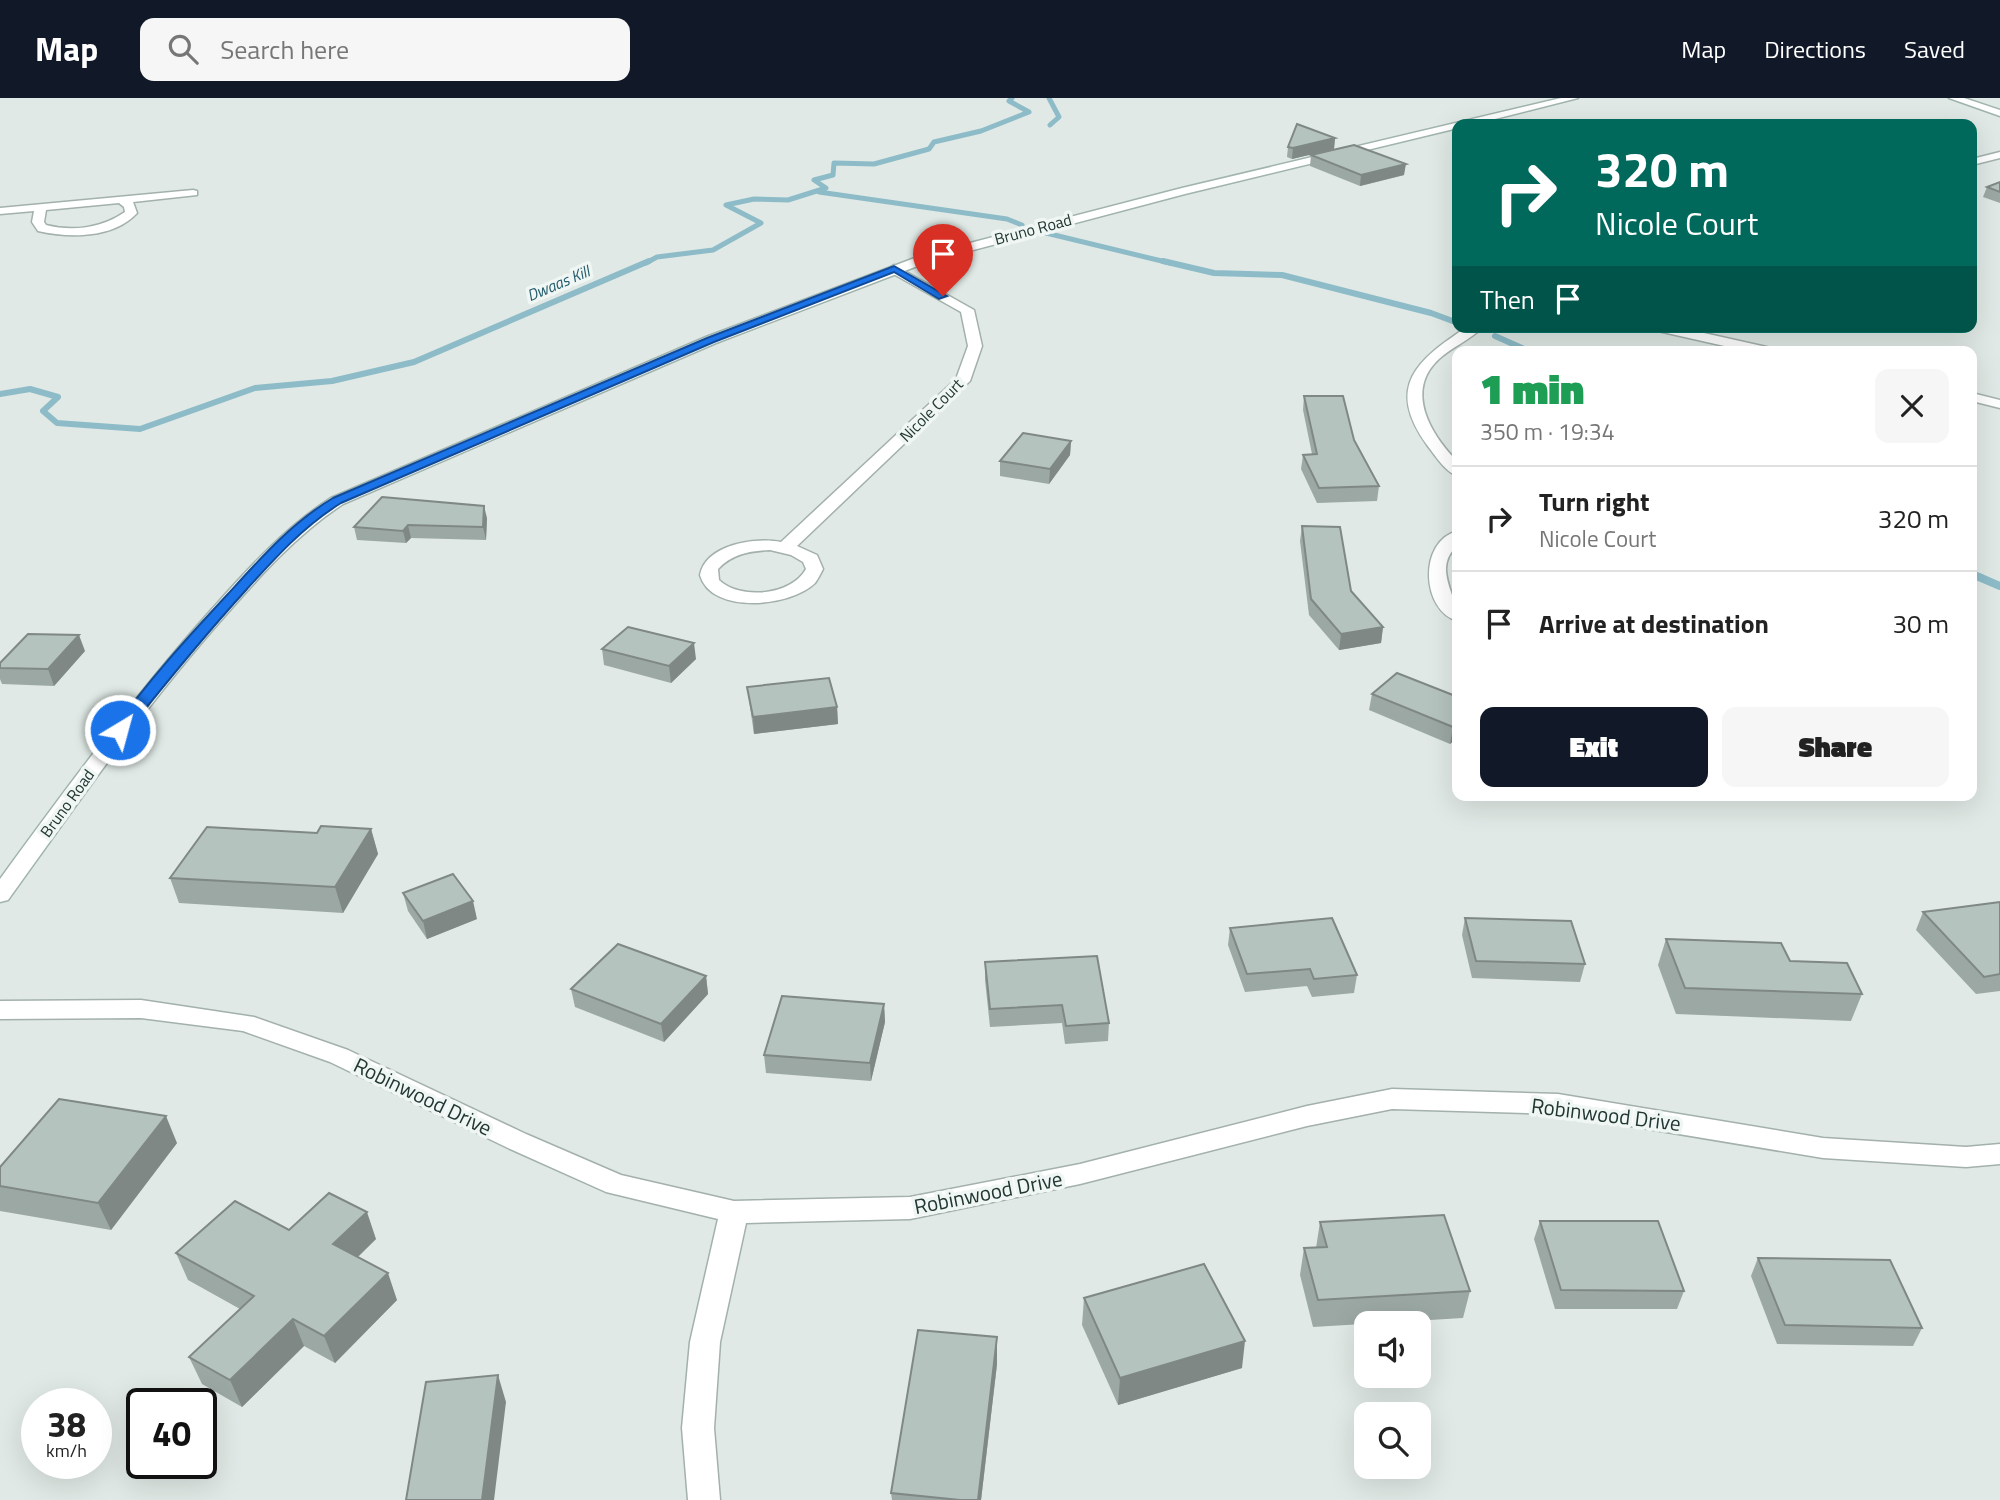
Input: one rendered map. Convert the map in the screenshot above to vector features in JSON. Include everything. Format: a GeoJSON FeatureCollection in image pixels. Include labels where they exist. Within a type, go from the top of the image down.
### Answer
{"type":"FeatureCollection","features":[{"type":"Feature","properties":{"kind":"street","name":"Bruno Road"},"geometry":{"type":"LineString","coordinates":[[1485,119],[1573,98]]}},
{"type":"Feature","properties":{"kind":"street"},"geometry":{"type":"LineString","coordinates":[[1954,98],[2000,113]]}},
{"type":"Feature","properties":{"kind":"street","name":"Bruno Road"},"geometry":{"type":"LineString","coordinates":[[0,895],[144,698],[188,645],[280,545],[317,513],[412,467],[698,345],[894,268],[1182,191],[1452,127]]}},
{"type":"Feature","properties":{"kind":"street"},"geometry":{"type":"LineString","coordinates":[[1977,161],[2000,155]]}},
{"type":"Feature","properties":{"kind":"street"},"geometry":{"type":"LineString","coordinates":[[0,211],[193,193]]}},
{"type":"Feature","properties":{"kind":"street"},"geometry":{"type":"LineString","coordinates":[[41,207],[38,222],[42,228],[53,232],[71,232],[120,222],[131,213],[130,205],[119,199]]}},
{"type":"Feature","properties":{"kind":"street","name":"Nicole Court"},"geometry":{"type":"LineString","coordinates":[[786,547],[963,381],[975,346],[967,310],[894,268]]}},
{"type":"Feature","properties":{"kind":"street"},"geometry":{"type":"LineString","coordinates":[[1452,464],[1423,431],[1415,400],[1417,378],[1434,356],[1467,333]]}},
{"type":"Feature","properties":{"kind":"street"},"geometry":{"type":"LineString","coordinates":[[1685,333],[1744,346]]}},
{"type":"Feature","properties":{"kind":"street"},"geometry":{"type":"LineString","coordinates":[[1977,398],[2000,404]]}},
{"type":"Feature","properties":{"kind":"street"},"geometry":{"type":"LineString","coordinates":[[1452,542],[1441,552],[1438,563],[1439,588],[1452,607]]}},
{"type":"Feature","properties":{"kind":"street"},"geometry":{"type":"LineString","coordinates":[[753,546],[786,547],[809,557],[815,572],[810,580],[788,593],[772,597],[739,597],[725,593],[708,579],[714,562],[724,555],[753,546]]}},
{"type":"Feature","properties":{"kind":"street","name":"Robinwood Drive"},"geometry":{"type":"LineString","coordinates":[[0,1010],[141,1009],[246,1023],[339,1056],[517,1141],[616,1184],[734,1212],[911,1208],[1080,1174],[1307,1116],[1392,1099],[1558,1104],[1823,1147],[1966,1157],[2000,1154]]}},
{"type":"Feature","properties":{"kind":"street"},"geometry":{"type":"LineString","coordinates":[[704,1500],[698,1428],[705,1342],[734,1212]]}},
{"type":"Feature","properties":{"kind":"building"},"geometry":{"type":"Polygon","coordinates":[[[1297,124],[1335,138],[1288,147],[1297,124]]]}},
{"type":"Feature","properties":{"kind":"building"},"geometry":{"type":"Polygon","coordinates":[[[1354,145],[1406,164],[1361,175],[1311,155],[1354,145]]]}},
{"type":"Feature","properties":{"kind":"building"},"geometry":{"type":"Polygon","coordinates":[[[2000,182],[2000,192],[1987,187],[2000,182]]]}},
{"type":"Feature","properties":{"kind":"building"},"geometry":{"type":"Polygon","coordinates":[[[1304,396],[1343,396],[1354,440],[1379,486],[1319,488],[1303,455],[1317,454],[1304,396]]]}},
{"type":"Feature","properties":{"kind":"building"},"geometry":{"type":"Polygon","coordinates":[[[1023,433],[1071,441],[1050,469],[1000,461],[1023,433]]]}},
{"type":"Feature","properties":{"kind":"building"},"geometry":{"type":"Polygon","coordinates":[[[382,497],[484,506],[483,527],[408,525],[403,531],[354,527],[382,497]]]}},
{"type":"Feature","properties":{"kind":"building"},"geometry":{"type":"Polygon","coordinates":[[[1302,526],[1340,527],[1351,591],[1383,627],[1341,634],[1311,599],[1302,526]]]}},
{"type":"Feature","properties":{"kind":"building"},"geometry":{"type":"Polygon","coordinates":[[[628,627],[694,643],[669,666],[602,649],[628,627]]]}},
{"type":"Feature","properties":{"kind":"building"},"geometry":{"type":"Polygon","coordinates":[[[28,634],[79,635],[48,669],[0,668],[0,663],[28,634]]]}},
{"type":"Feature","properties":{"kind":"building"},"geometry":{"type":"Polygon","coordinates":[[[1397,673],[1452,695],[1452,727],[1372,694],[1397,673]]]}},
{"type":"Feature","properties":{"kind":"building"},"geometry":{"type":"Polygon","coordinates":[[[829,678],[837,707],[753,717],[747,687],[829,678]]]}},
{"type":"Feature","properties":{"kind":"building"},"geometry":{"type":"Polygon","coordinates":[[[321,826],[371,829],[335,887],[170,878],[207,827],[317,833],[321,826]]]}},
{"type":"Feature","properties":{"kind":"building"},"geometry":{"type":"Polygon","coordinates":[[[453,874],[473,901],[423,921],[403,893],[453,874]]]}},
{"type":"Feature","properties":{"kind":"building"},"geometry":{"type":"Polygon","coordinates":[[[2000,902],[2000,974],[1984,977],[1923,912],[2000,902]]]}},
{"type":"Feature","properties":{"kind":"building"},"geometry":{"type":"Polygon","coordinates":[[[1332,918],[1357,975],[1314,979],[1310,969],[1247,974],[1230,928],[1332,918]]]}},
{"type":"Feature","properties":{"kind":"building"},"geometry":{"type":"Polygon","coordinates":[[[1465,918],[1571,921],[1585,964],[1476,961],[1465,918]]]}},
{"type":"Feature","properties":{"kind":"building"},"geometry":{"type":"Polygon","coordinates":[[[1666,939],[1781,943],[1790,961],[1847,963],[1862,994],[1685,988],[1666,939]]]}},
{"type":"Feature","properties":{"kind":"building"},"geometry":{"type":"Polygon","coordinates":[[[618,944],[706,976],[661,1024],[571,989],[618,944]]]}},
{"type":"Feature","properties":{"kind":"building"},"geometry":{"type":"Polygon","coordinates":[[[1097,956],[1109,1023],[1066,1026],[1062,1005],[990,1009],[985,962],[1097,956]]]}},
{"type":"Feature","properties":{"kind":"building"},"geometry":{"type":"Polygon","coordinates":[[[782,996],[884,1004],[870,1063],[764,1055],[782,996]]]}},
{"type":"Feature","properties":{"kind":"building"},"geometry":{"type":"Polygon","coordinates":[[[59,1099],[166,1116],[98,1203],[0,1186],[0,1167],[59,1099]]]}},
{"type":"Feature","properties":{"kind":"building"},"geometry":{"type":"Polygon","coordinates":[[[329,1193],[367,1212],[333,1244],[388,1273],[324,1336],[293,1319],[230,1380],[189,1357],[254,1296],[176,1253],[235,1201],[289,1230],[329,1193]]]}},
{"type":"Feature","properties":{"kind":"building"},"geometry":{"type":"Polygon","coordinates":[[[1444,1215],[1470,1291],[1318,1300],[1304,1248],[1327,1247],[1320,1222],[1444,1215]]]}},
{"type":"Feature","properties":{"kind":"building"},"geometry":{"type":"Polygon","coordinates":[[[1540,1221],[1658,1221],[1684,1291],[1561,1290],[1540,1221]]]}},
{"type":"Feature","properties":{"kind":"building"},"geometry":{"type":"Polygon","coordinates":[[[1758,1258],[1890,1260],[1922,1328],[1785,1325],[1758,1258]]]}},
{"type":"Feature","properties":{"kind":"building"},"geometry":{"type":"Polygon","coordinates":[[[1204,1264],[1245,1341],[1120,1378],[1084,1298],[1204,1264]]]}},
{"type":"Feature","properties":{"kind":"building"},"geometry":{"type":"Polygon","coordinates":[[[918,1330],[997,1337],[978,1500],[891,1493],[918,1330]]]}},
{"type":"Feature","properties":{"kind":"building"},"geometry":{"type":"Polygon","coordinates":[[[498,1375],[482,1500],[406,1500],[426,1382],[498,1375]]]}},
{"type":"Feature","properties":{"kind":"waterway","name":"Dwaas Kill"},"geometry":{"type":"LineString","coordinates":[[646,263],[657,257],[713,250],[761,223],[726,205],[754,199],[788,200],[826,188],[814,180],[833,175],[834,163],[874,164],[929,149],[934,142],[981,131],[1029,112],[1009,101],[1012,98]]}},
{"type":"Feature","properties":{"kind":"waterway"},"geometry":{"type":"LineString","coordinates":[[1049,98],[1059,117],[1050,125]]}},
{"type":"Feature","properties":{"kind":"waterway"},"geometry":{"type":"LineString","coordinates":[[819,192],[1007,219],[1022,225]]}},
{"type":"Feature","properties":{"kind":"waterway"},"geometry":{"type":"LineString","coordinates":[[1046,233],[1170,263]]}},
{"type":"Feature","properties":{"kind":"waterway","name":"Dwaas Kill"},"geometry":{"type":"LineString","coordinates":[[0,394],[30,389],[58,397],[43,411],[57,423],[140,429],[255,388],[332,381],[414,362],[649,261]]}},
{"type":"Feature","properties":{"kind":"waterway"},"geometry":{"type":"LineString","coordinates":[[1163,261],[1214,273],[1282,275],[1452,321]]}},
{"type":"Feature","properties":{"kind":"waterway"},"geometry":{"type":"LineString","coordinates":[[1495,336],[1518,346]]}},
{"type":"Feature","properties":{"kind":"waterway"},"geometry":{"type":"LineString","coordinates":[[1977,576],[2000,586]]}},
{"type":"Feature","properties":{"kind":"route"},"geometry":{"type":"LineString","coordinates":[[120,730],[188,645],[280,545],[317,513],[337,501],[711,340],[894,268],[943,296]]}}]}
